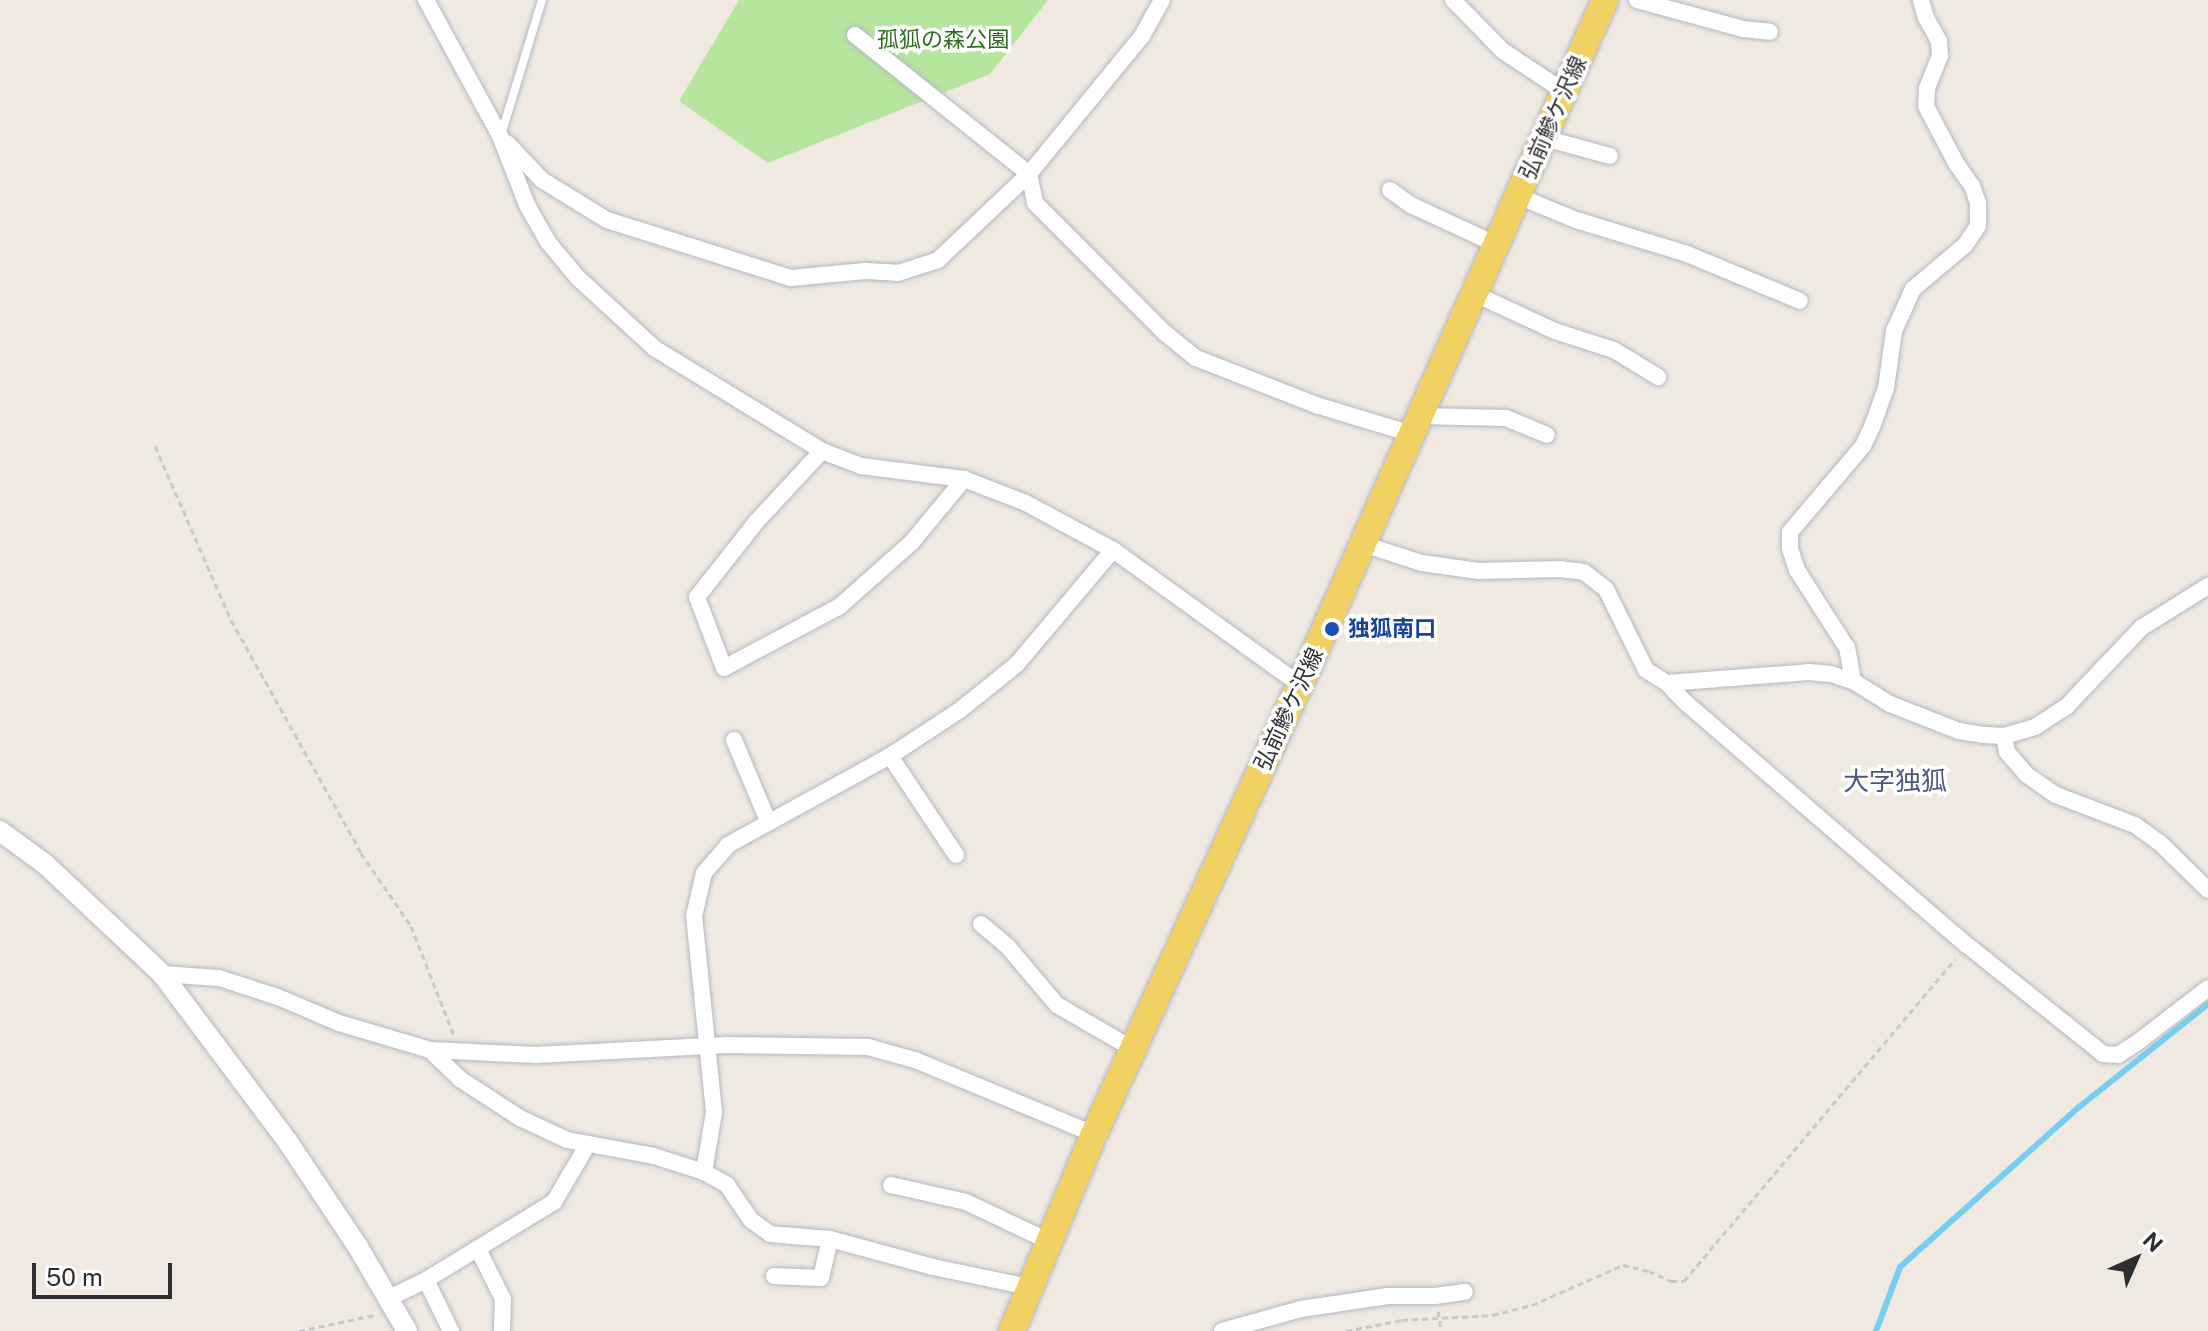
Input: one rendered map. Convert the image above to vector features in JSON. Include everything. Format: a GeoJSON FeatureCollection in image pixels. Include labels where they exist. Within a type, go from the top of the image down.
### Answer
{"type":"FeatureCollection","features":[{"type":"Feature","properties":{"kind":"main road","name":"弘前鰺ケ沢線"},"geometry":{"type":"LineString","coordinates":[[1012,1331],[1094,1134],[1300,685],[1605,0]]}},
{"type":"Feature","properties":{"kind":"street"},"geometry":{"type":"LineString","coordinates":[[426,0],[500,136],[527,205],[548,242],[578,278],[654,348],[822,451],[861,466],[964,479],[1026,503],[1113,550],[1300,685]]}},
{"type":"Feature","properties":{"kind":"street"},"geometry":{"type":"LineString","coordinates":[[500,136],[542,180],[607,220],[791,278],[865,271],[898,273],[938,260],[1029,174],[1142,36],[1162,0]]}},
{"type":"Feature","properties":{"kind":"street"},"geometry":{"type":"LineString","coordinates":[[1453,0],[1503,51],[1565,92]]}},
{"type":"Feature","properties":{"kind":"street"},"geometry":{"type":"LineString","coordinates":[[1637,0],[1743,29],[1770,32]]}},
{"type":"Feature","properties":{"kind":"street"},"geometry":{"type":"LineString","coordinates":[[1853,681],[1847,648],[1797,570],[1790,548],[1790,532],[1863,446],[1886,388],[1894,331],[1913,289],[1965,245],[1978,226],[1978,203],[1972,186],[1956,163],[1926,106],[1927,88],[1940,56],[1939,41],[1926,18],[1921,0]]}},
{"type":"Feature","properties":{"kind":"street"},"geometry":{"type":"LineString","coordinates":[[855,35],[1029,174],[1035,203],[1165,333],[1196,358],[1316,405],[1416,425],[1506,418],[1547,435]]}},
{"type":"Feature","properties":{"kind":"street"},"geometry":{"type":"LineString","coordinates":[[1544,138],[1610,156]]}},
{"type":"Feature","properties":{"kind":"street"},"geometry":{"type":"LineString","coordinates":[[1390,190],[1411,205],[1497,245]]}},
{"type":"Feature","properties":{"kind":"street"},"geometry":{"type":"LineString","coordinates":[[1518,196],[1576,220],[1687,254],[1800,301]]}},
{"type":"Feature","properties":{"kind":"street"},"geometry":{"type":"LineString","coordinates":[[1475,294],[1555,331],[1614,350],[1658,377]]}},
{"type":"Feature","properties":{"kind":"street"},"geometry":{"type":"LineString","coordinates":[[822,451],[757,521],[697,597],[724,668],[840,606],[912,542],[964,479]]}},
{"type":"Feature","properties":{"kind":"street"},"geometry":{"type":"LineString","coordinates":[[1363,544],[1422,563],[1478,571],[1560,569],[1584,572],[1606,589],[1646,670],[1667,683],[1685,702],[1967,945],[2103,1054],[2118,1055],[2208,988]]}},
{"type":"Feature","properties":{"kind":"street"},"geometry":{"type":"LineString","coordinates":[[704,1172],[714,1112],[694,916],[704,873],[728,845],[890,756],[960,710],[1017,664],[1113,550]]}},
{"type":"Feature","properties":{"kind":"street"},"geometry":{"type":"LineString","coordinates":[[1667,683],[1809,672],[1853,681],[1890,704],[1959,731],[2004,736],[2035,727],[2067,706],[2141,628],[2208,586]]}},
{"type":"Feature","properties":{"kind":"street"},"geometry":{"type":"LineString","coordinates":[[2004,736],[2007,752],[2027,775],[2056,795],[2135,825],[2160,843],[2208,890]]}},
{"type":"Feature","properties":{"kind":"street"},"geometry":{"type":"LineString","coordinates":[[734,740],[768,821]]}},
{"type":"Feature","properties":{"kind":"street"},"geometry":{"type":"LineString","coordinates":[[890,756],[956,855]]}},
{"type":"Feature","properties":{"kind":"street"},"geometry":{"type":"LineString","coordinates":[[0,831],[45,864],[162,974],[288,1142],[393,1304],[407,1331]]}},
{"type":"Feature","properties":{"kind":"street"},"geometry":{"type":"LineString","coordinates":[[981,924],[1008,947],[1057,1005],[1133,1049]]}},
{"type":"Feature","properties":{"kind":"street"},"geometry":{"type":"LineString","coordinates":[[162,974],[219,978],[278,997],[339,1023],[430,1050],[536,1055],[707,1046],[818,1044],[868,1047],[928,1064],[1094,1134]]}},
{"type":"Feature","properties":{"kind":"street"},"geometry":{"type":"LineString","coordinates":[[430,1050],[460,1079],[520,1118],[567,1140],[654,1156],[704,1172],[727,1185],[751,1220],[770,1234],[830,1239],[933,1267],[1029,1287]]}},
{"type":"Feature","properties":{"kind":"street"},"geometry":{"type":"LineString","coordinates":[[393,1304],[426,1280],[554,1202],[588,1144]]}},
{"type":"Feature","properties":{"kind":"street"},"geometry":{"type":"LineString","coordinates":[[891,1185],[966,1202],[1048,1241]]}},
{"type":"Feature","properties":{"kind":"street"},"geometry":{"type":"LineString","coordinates":[[774,1276],[821,1278],[830,1239]]}},
{"type":"Feature","properties":{"kind":"street"},"geometry":{"type":"LineString","coordinates":[[478,1249],[503,1299],[502,1331]]}},
{"type":"Feature","properties":{"kind":"street"},"geometry":{"type":"LineString","coordinates":[[426,1280],[451,1331]]}},
{"type":"Feature","properties":{"kind":"street"},"geometry":{"type":"LineString","coordinates":[[1222,1331],[1301,1309],[1388,1296],[1435,1296],[1465,1292]]}},
{"type":"Feature","properties":{"kind":"lane"},"geometry":{"type":"LineString","coordinates":[[500,136],[542,0]]}},
{"type":"Feature","properties":{"kind":"path"},"geometry":{"type":"LineString","coordinates":[[155,446],[231,620],[361,853],[411,926],[459,1051]]}},
{"type":"Feature","properties":{"kind":"path"},"geometry":{"type":"LineString","coordinates":[[1346,1331],[1402,1320],[1493,1315],[1532,1305],[1623,1265],[1649,1271],[1671,1281],[1684,1281],[1967,945]]}},
{"type":"Feature","properties":{"kind":"path"},"geometry":{"type":"LineString","coordinates":[[299,1331],[393,1304]]}},
{"type":"Feature","properties":{"kind":"green space","name":"孤狐の森公園"},"geometry":{"type":"Polygon","coordinates":[[[739,0],[1048,0],[990,74],[768,163],[679,101],[739,0]]]}},
{"type":"Feature","properties":{"kind":"waterway"},"geometry":{"type":"LineString","coordinates":[[1876,1331],[1900,1267],[2079,1107],[2208,1004]]}},
{"type":"Feature","properties":{"kind":"place","name":"独狐南口"},"geometry":{"type":"Point","coordinates":[1332,629]}},
{"type":"Feature","properties":{"kind":"district","name":"大字独狐"},"geometry":{"type":"Point","coordinates":[1895,781]}}]}
